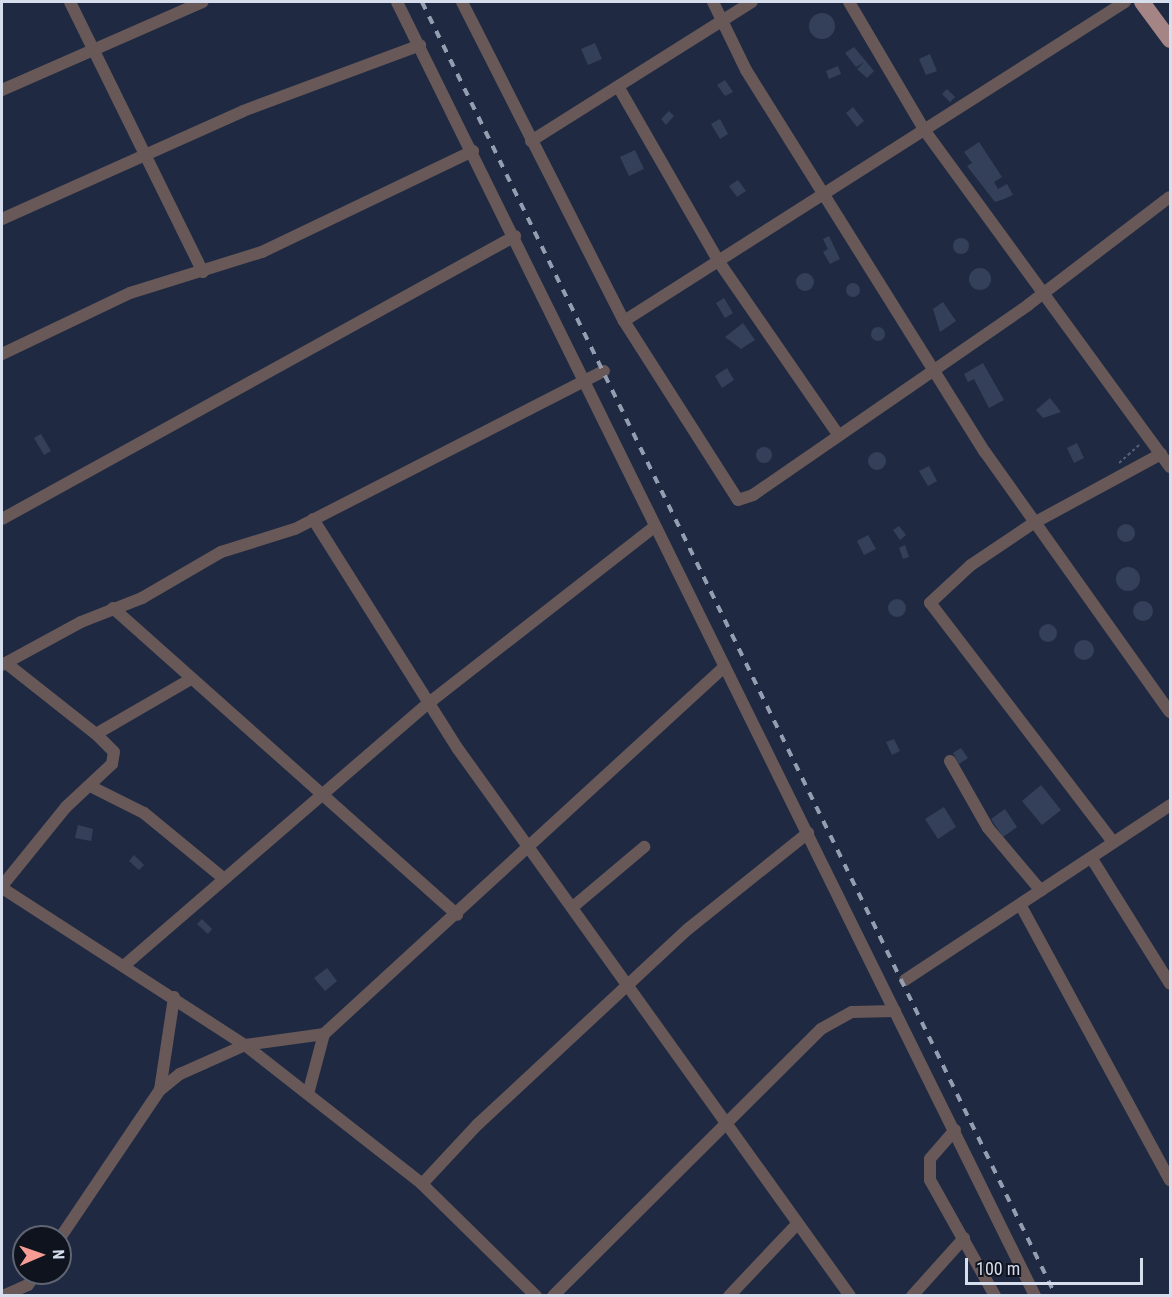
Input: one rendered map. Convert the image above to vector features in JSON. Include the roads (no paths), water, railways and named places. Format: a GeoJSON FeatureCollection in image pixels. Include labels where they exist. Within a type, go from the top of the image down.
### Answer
{"type":"FeatureCollection","features":[{"type":"Feature","properties":{"kind":"main road"},"geometry":{"type":"LineString","coordinates":[[1142,2],[1170,40]]}},
{"type":"Feature","properties":{"kind":"street"},"geometry":{"type":"LineString","coordinates":[[70,2],[202,272]]}},
{"type":"Feature","properties":{"kind":"street"},"geometry":{"type":"LineString","coordinates":[[2,90],[95,52],[202,2]]}},
{"type":"Feature","properties":{"kind":"street"},"geometry":{"type":"LineString","coordinates":[[398,2],[586,381],[723,668],[808,833],[1035,1296]]}},
{"type":"Feature","properties":{"kind":"street"},"geometry":{"type":"LineString","coordinates":[[462,2],[624,321],[703,437],[734,498],[753,495],[837,433],[1041,295],[1170,197]]}},
{"type":"Feature","properties":{"kind":"street"},"geometry":{"type":"LineString","coordinates":[[713,2],[746,70],[828,195],[931,369],[1032,524],[1170,712]]}},
{"type":"Feature","properties":{"kind":"street"},"geometry":{"type":"LineString","coordinates":[[531,141],[619,88],[752,2]]}},
{"type":"Feature","properties":{"kind":"street"},"geometry":{"type":"LineString","coordinates":[[849,2],[925,131],[1041,295],[1170,467]]}},
{"type":"Feature","properties":{"kind":"street"},"geometry":{"type":"LineString","coordinates":[[624,321],[828,195],[1125,2]]}},
{"type":"Feature","properties":{"kind":"street"},"geometry":{"type":"LineString","coordinates":[[2,219],[144,154],[420,45]]}},
{"type":"Feature","properties":{"kind":"street"},"geometry":{"type":"LineString","coordinates":[[619,88],[719,262],[837,433]]}},
{"type":"Feature","properties":{"kind":"street"},"geometry":{"type":"LineString","coordinates":[[2,354],[130,293],[262,252],[473,151]]}},
{"type":"Feature","properties":{"kind":"street"},"geometry":{"type":"LineString","coordinates":[[2,519],[515,236]]}},
{"type":"Feature","properties":{"kind":"street"},"geometry":{"type":"LineString","coordinates":[[536,1296],[422,1184],[245,1045],[126,964],[2,887],[114,758],[96,734],[4,664],[240,543],[284,535],[604,371]]}},
{"type":"Feature","properties":{"kind":"street"},"geometry":{"type":"LineString","coordinates":[[1113,842],[931,608],[935,594],[1032,524],[1161,454]]}},
{"type":"Feature","properties":{"kind":"street"},"geometry":{"type":"LineString","coordinates":[[313,519],[430,702],[850,1296]]}},
{"type":"Feature","properties":{"kind":"street"},"geometry":{"type":"LineString","coordinates":[[126,964],[222,877],[430,702],[654,527]]}},
{"type":"Feature","properties":{"kind":"street"},"geometry":{"type":"LineString","coordinates":[[113,608],[457,915]]}},
{"type":"Feature","properties":{"kind":"street"},"geometry":{"type":"LineString","coordinates":[[308,1094],[324,1034],[457,915],[723,668]]}},
{"type":"Feature","properties":{"kind":"street"},"geometry":{"type":"LineString","coordinates":[[96,734],[191,679]]}},
{"type":"Feature","properties":{"kind":"street"},"geometry":{"type":"LineString","coordinates":[[950,761],[988,828],[1041,891]]}},
{"type":"Feature","properties":{"kind":"street"},"geometry":{"type":"LineString","coordinates":[[90,786],[144,813],[222,877]]}},
{"type":"Feature","properties":{"kind":"street"},"geometry":{"type":"LineString","coordinates":[[904,980],[1021,906],[1170,805]]}},
{"type":"Feature","properties":{"kind":"street"},"geometry":{"type":"LineString","coordinates":[[422,1184],[477,1125],[716,905],[808,833]]}},
{"type":"Feature","properties":{"kind":"street"},"geometry":{"type":"LineString","coordinates":[[574,906],[644,847]]}},
{"type":"Feature","properties":{"kind":"street"},"geometry":{"type":"LineString","coordinates":[[1092,859],[1170,984]]}},
{"type":"Feature","properties":{"kind":"street"},"geometry":{"type":"LineString","coordinates":[[1021,906],[1170,1180]]}},
{"type":"Feature","properties":{"kind":"street"},"geometry":{"type":"LineString","coordinates":[[160,1090],[174,997]]}},
{"type":"Feature","properties":{"kind":"street"},"geometry":{"type":"LineString","coordinates":[[553,1296],[727,1119],[837,1018],[852,1012],[895,1011]]}},
{"type":"Feature","properties":{"kind":"street"},"geometry":{"type":"LineString","coordinates":[[69,1225],[160,1090],[208,1058],[245,1045],[324,1034]]}},
{"type":"Feature","properties":{"kind":"street"},"geometry":{"type":"LineString","coordinates":[[955,1130],[935,1151],[928,1169],[995,1296]]}},
{"type":"Feature","properties":{"kind":"street"},"geometry":{"type":"LineString","coordinates":[[729,1296],[797,1224]]}},
{"type":"Feature","properties":{"kind":"street"},"geometry":{"type":"LineString","coordinates":[[912,1296],[964,1238]]}},
{"type":"Feature","properties":{"kind":"street"},"geometry":{"type":"LineString","coordinates":[[3,1296],[28,1290]]}},
{"type":"Feature","properties":{"kind":"railway"},"geometry":{"type":"LineString","coordinates":[[422,2],[1056,1296]]}}]}
